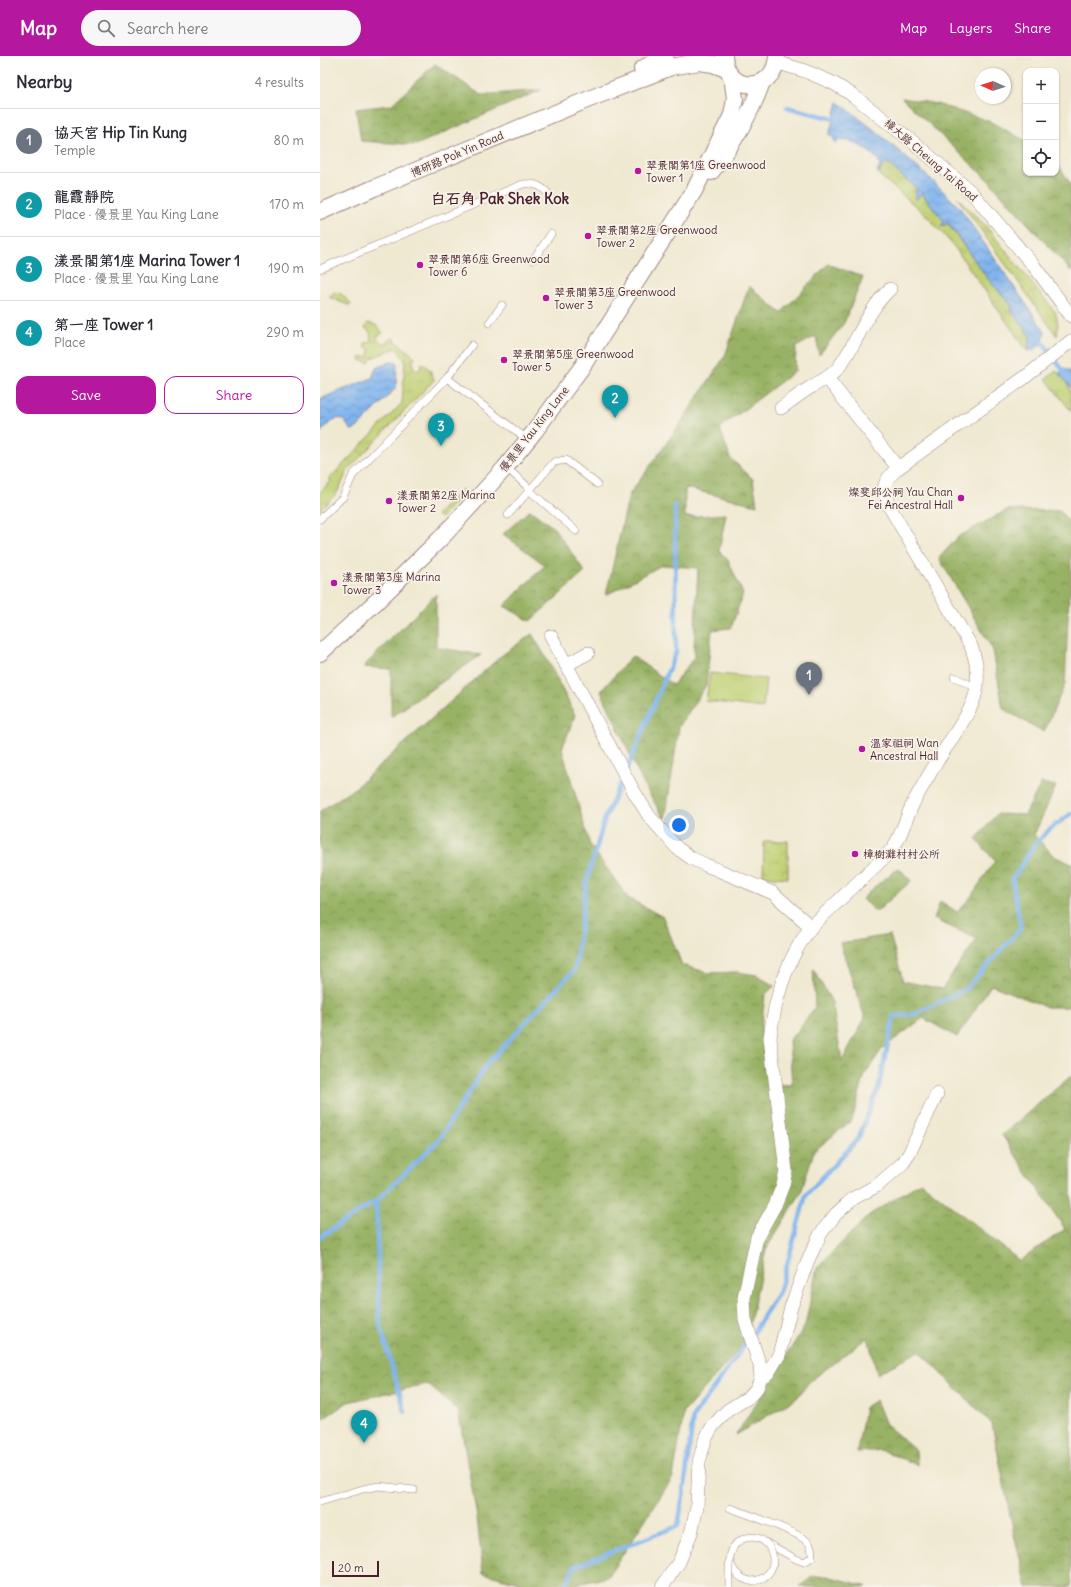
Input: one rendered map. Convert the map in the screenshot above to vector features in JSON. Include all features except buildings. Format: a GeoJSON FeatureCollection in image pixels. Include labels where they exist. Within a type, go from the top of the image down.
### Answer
{"type":"FeatureCollection","features":[{"type":"Feature","properties":{"kind":"street","name":"博研路 Pok Yin Road"},"geometry":{"type":"LineString","coordinates":[[594,97],[665,56]]}},
{"type":"Feature","properties":{"kind":"street","name":"優景里 Yau King Lane"},"geometry":{"type":"LineString","coordinates":[[694,191],[710,173],[738,134],[748,117],[762,82],[772,74],[776,59]]}},
{"type":"Feature","properties":{"kind":"street","name":"樟大路 Cheung Tai Road"},"geometry":{"type":"LineString","coordinates":[[776,59],[833,83],[851,94],[931,157],[972,193],[1034,266],[1071,316]]}},
{"type":"Feature","properties":{"kind":"street","name":"博研路 Pok Yin Road"},"geometry":{"type":"LineString","coordinates":[[320,212],[374,188],[671,66],[706,62],[727,67],[735,80],[748,84],[762,82]]}},
{"type":"Feature","properties":{"kind":"street","name":"優景里 Yau King Lane"},"geometry":{"type":"LineString","coordinates":[[320,653],[378,600],[443,536],[506,467],[582,367],[694,191],[732,115],[735,99],[733,83],[727,67]]}},
{"type":"Feature","properties":{"kind":"street"},"geometry":{"type":"LineString","coordinates":[[781,408],[811,387],[827,378],[838,368],[884,294],[890,289]]}},
{"type":"Feature","properties":{"kind":"street"},"geometry":{"type":"LineString","coordinates":[[662,1587],[679,1562],[691,1533],[697,1507],[699,1462],[702,1448],[708,1434],[728,1410],[749,1397],[757,1388],[761,1377],[758,1360],[747,1330],[743,1304],[754,1247],[760,1230],[775,1205],[783,1185],[786,1170],[771,1048],[773,1017],[782,979],[792,957],[811,927],[892,848],[900,837],[916,798],[969,712],[977,688],[977,662],[971,646],[884,496],[885,484],[888,477],[898,468],[1024,378],[1071,341]]}},
{"type":"Feature","properties":{"kind":"street"},"geometry":{"type":"LineString","coordinates":[[827,378],[898,468]]}},
{"type":"Feature","properties":{"kind":"street"},"geometry":{"type":"LineString","coordinates":[[551,636],[648,816],[677,848],[691,858],[773,893],[811,927]]}},
{"type":"Feature","properties":{"kind":"street"},"geometry":{"type":"LineString","coordinates":[[566,665],[588,653]]}},
{"type":"Feature","properties":{"kind":"street"},"geometry":{"type":"LineString","coordinates":[[761,1377],[768,1373],[779,1356],[791,1307],[808,1260],[821,1232],[836,1214],[854,1198],[878,1185],[903,1163],[909,1154],[936,1094]]}},
{"type":"Feature","properties":{"kind":"lane"},"geometry":{"type":"LineString","coordinates":[[320,269],[523,184],[535,184],[546,190],[550,196]]}},
{"type":"Feature","properties":{"kind":"lane"},"geometry":{"type":"LineString","coordinates":[[533,260],[551,234]]}},
{"type":"Feature","properties":{"kind":"lane"},"geometry":{"type":"LineString","coordinates":[[489,323],[502,305]]}},
{"type":"Feature","properties":{"kind":"lane"},"geometry":{"type":"LineString","coordinates":[[320,520],[343,497],[353,475],[447,378],[472,345]]}},
{"type":"Feature","properties":{"kind":"lane"},"geometry":{"type":"LineString","coordinates":[[447,378],[528,440]]}},
{"type":"Feature","properties":{"kind":"lane"},"geometry":{"type":"LineString","coordinates":[[508,515],[554,462],[566,460],[597,484]]}},
{"type":"Feature","properties":{"kind":"lane"},"geometry":{"type":"LineString","coordinates":[[506,467],[576,531]]}},
{"type":"Feature","properties":{"kind":"lane"},"geometry":{"type":"LineString","coordinates":[[954,677],[977,688]]}},
{"type":"Feature","properties":{"kind":"lane"},"geometry":{"type":"LineString","coordinates":[[320,1502],[362,1489],[379,1486],[414,1490]]}},
{"type":"Feature","properties":{"kind":"lane"},"geometry":{"type":"LineString","coordinates":[[729,1587],[729,1574],[730,1567],[730,1562],[730,1557],[731,1553],[734,1547],[736,1544],[740,1541],[743,1539],[749,1538],[753,1538],[757,1538],[763,1541],[767,1544],[773,1553],[773,1565],[769,1572],[760,1580],[750,1581],[739,1577],[733,1571],[731,1566],[730,1560],[730,1555],[732,1551],[735,1545],[737,1543],[741,1540],[745,1538],[750,1537],[754,1538],[759,1539],[765,1542],[770,1545],[788,1554],[796,1559],[804,1562],[812,1557],[812,1550],[808,1542],[794,1533],[730,1508]]}},
{"type":"Feature","properties":{"kind":"green space"},"geometry":{"type":"Polygon","coordinates":[[[435,64],[481,95],[541,90],[416,145],[361,141],[356,109],[391,105],[435,64]]]}},
{"type":"Feature","properties":{"kind":"green space"},"geometry":{"type":"Polygon","coordinates":[[[902,98],[937,104],[989,121],[1023,139],[1023,176],[1059,176],[1059,166],[1071,185],[1071,271],[988,180],[902,98]]]}},
{"type":"Feature","properties":{"kind":"green space"},"geometry":{"type":"Polygon","coordinates":[[[888,164],[920,191],[944,221],[944,226],[947,223],[989,280],[1011,305],[1013,314],[1019,319],[1030,337],[1027,351],[953,245],[926,215],[879,175],[882,165],[888,164]]]}},
{"type":"Feature","properties":{"kind":"green space"},"geometry":{"type":"Polygon","coordinates":[[[957,197],[985,225],[1056,313],[1058,326],[1057,336],[957,197]]]}},
{"type":"Feature","properties":{"kind":"green space"},"geometry":{"type":"Polygon","coordinates":[[[828,264],[863,277],[844,323],[819,355],[816,336],[796,347],[795,371],[720,428],[730,458],[753,479],[757,505],[685,488],[685,517],[726,514],[719,551],[728,560],[743,594],[731,628],[712,630],[706,685],[679,727],[665,820],[643,783],[601,691],[632,656],[673,685],[695,656],[694,649],[698,568],[662,565],[606,595],[629,495],[676,430],[725,356],[749,286],[781,313],[828,264]]]}},
{"type":"Feature","properties":{"kind":"green space"},"geometry":{"type":"Polygon","coordinates":[[[334,292],[340,293],[352,304],[350,306],[329,297],[334,292]]]}},
{"type":"Feature","properties":{"kind":"green space"},"geometry":{"type":"Polygon","coordinates":[[[368,323],[376,325],[383,333],[376,337],[383,344],[392,338],[415,357],[413,361],[413,368],[420,370],[422,363],[430,370],[434,380],[348,470],[337,493],[320,510],[320,492],[331,481],[329,479],[402,403],[405,360],[396,348],[370,359],[369,363],[360,360],[361,357],[369,357],[370,349],[365,347],[365,343],[371,342],[370,332],[365,328],[368,323]]]}},
{"type":"Feature","properties":{"kind":"green space"},"geometry":{"type":"Polygon","coordinates":[[[1056,371],[1065,380],[1069,388],[1071,411],[1046,379],[1056,371]]]}},
{"type":"Feature","properties":{"kind":"green space"},"geometry":{"type":"Polygon","coordinates":[[[462,489],[465,492],[441,518],[437,515],[462,489]]]}},
{"type":"Feature","properties":{"kind":"green space"},"geometry":{"type":"Polygon","coordinates":[[[530,510],[554,528],[585,572],[530,621],[504,606],[545,565],[503,534],[530,510]]]}},
{"type":"Feature","properties":{"kind":"green space"},"geometry":{"type":"Polygon","coordinates":[[[1007,510],[1060,511],[1071,525],[1071,590],[1069,595],[1065,684],[1044,732],[1003,709],[993,650],[939,558],[958,537],[1007,510]]]}},
{"type":"Feature","properties":{"kind":"green space"},"geometry":{"type":"Polygon","coordinates":[[[436,594],[436,647],[481,655],[391,717],[391,669],[363,667],[436,594]]]}},
{"type":"Feature","properties":{"kind":"green space"},"geometry":{"type":"Polygon","coordinates":[[[532,634],[548,661],[575,715],[562,749],[590,845],[628,898],[663,917],[682,965],[709,973],[737,972],[757,975],[774,986],[765,995],[761,1027],[768,1084],[792,1085],[789,1040],[815,1007],[813,969],[832,1002],[842,1061],[865,1018],[840,943],[890,935],[903,981],[942,989],[977,939],[934,919],[940,901],[957,912],[970,898],[995,861],[976,839],[997,814],[1025,815],[1041,783],[1056,786],[1034,835],[1054,856],[1071,864],[1071,1007],[1047,1007],[991,985],[957,1037],[923,1018],[882,1049],[865,1074],[852,1120],[814,1151],[801,1193],[766,1249],[746,1341],[684,1412],[673,1477],[608,1577],[574,1585],[538,1587],[533,1587],[483,1573],[477,1517],[458,1410],[427,1384],[348,1402],[320,1421],[320,811],[355,788],[501,656],[532,634]]]}},
{"type":"Feature","properties":{"kind":"green space"},"geometry":{"type":"Polygon","coordinates":[[[710,673],[766,679],[763,708],[706,701],[710,673]]]}},
{"type":"Feature","properties":{"kind":"green space"},"geometry":{"type":"Polygon","coordinates":[[[764,841],[788,841],[788,878],[763,876],[764,841]]]}},
{"type":"Feature","properties":{"kind":"green space"},"geometry":{"type":"Polygon","coordinates":[[[899,868],[911,881],[876,912],[862,899],[873,888],[899,868]]]}},
{"type":"Feature","properties":{"kind":"green space"},"geometry":{"type":"Polygon","coordinates":[[[1071,1076],[1071,1587],[1027,1587],[1013,1530],[992,1424],[919,1351],[877,1374],[868,1337],[809,1382],[797,1398],[736,1435],[805,1326],[817,1268],[869,1215],[921,1182],[1020,1261],[1065,1229],[1002,1135],[1071,1076]]]}},
{"type":"Feature","properties":{"kind":"green space"},"geometry":{"type":"Polygon","coordinates":[[[876,1400],[886,1425],[916,1450],[917,1465],[881,1450],[857,1452],[865,1407],[876,1400]]]}},
{"type":"Feature","properties":{"kind":"green space"},"geometry":{"type":"Polygon","coordinates":[[[827,1576],[867,1587],[799,1587],[812,1577],[827,1576]]]}},
{"type":"Feature","properties":{"kind":"water"},"geometry":{"type":"Polygon","coordinates":[[[838,102],[877,132],[934,182],[960,208],[1045,332],[1043,343],[1033,350],[1027,351],[1030,337],[1019,319],[1013,314],[1011,305],[989,280],[948,223],[941,226],[944,221],[922,193],[916,200],[916,188],[888,164],[884,164],[877,173],[880,165],[878,159],[864,148],[850,141],[839,140],[836,144],[833,137],[829,135],[838,102]]]}},
{"type":"Feature","properties":{"kind":"water"},"geometry":{"type":"Polygon","coordinates":[[[393,361],[397,362],[396,388],[358,427],[351,430],[345,421],[338,419],[328,424],[320,433],[320,399],[372,378],[376,368],[393,361]]]}},
{"type":"Feature","properties":{"kind":"water"},"geometry":{"type":"Polygon","coordinates":[[[1064,368],[1071,371],[1071,388],[1059,373],[1064,368]]]}},
{"type":"Feature","properties":{"kind":"waterway"},"geometry":{"type":"LineString","coordinates":[[787,107],[838,120]]}},
{"type":"Feature","properties":{"kind":"waterway"},"geometry":{"type":"LineString","coordinates":[[1040,339],[1071,381]]}},
{"type":"Feature","properties":{"kind":"waterway"},"geometry":{"type":"LineString","coordinates":[[626,771],[676,652],[675,505]]}},
{"type":"Feature","properties":{"kind":"waterway"},"geometry":{"type":"LineString","coordinates":[[320,1237],[376,1201],[438,1141],[487,1064],[575,969],[586,884],[605,818],[623,778]]}},
{"type":"Feature","properties":{"kind":"waterway"},"geometry":{"type":"LineString","coordinates":[[564,1587],[575,1566],[678,1526],[685,1484],[693,1417],[752,1335],[780,1290],[806,1195],[858,1139],[879,1086],[894,1016],[915,1014],[966,989],[1021,928],[1012,879],[1034,845],[1050,829],[1071,814]]}},
{"type":"Feature","properties":{"kind":"waterway"},"geometry":{"type":"LineString","coordinates":[[376,1201],[380,1324],[405,1412]]}},
{"type":"Feature","properties":{"kind":"place","name":"翠景閣第1座 Greenwood Tower 1"},"geometry":{"type":"Point","coordinates":[638,171]}},
{"type":"Feature","properties":{"kind":"place","name":"翠景閣第2座 Greenwood Tower 2"},"geometry":{"type":"Point","coordinates":[588,236]}},
{"type":"Feature","properties":{"kind":"place","name":"翠景閣第6座 Greenwood Tower 6"},"geometry":{"type":"Point","coordinates":[420,265]}},
{"type":"Feature","properties":{"kind":"place","name":"翠景閣第3座 Greenwood Tower 3"},"geometry":{"type":"Point","coordinates":[546,298]}},
{"type":"Feature","properties":{"kind":"place","name":"翠景閣第5座 Greenwood Tower 5"},"geometry":{"type":"Point","coordinates":[504,360]}},
{"type":"Feature","properties":{"kind":"place","name":"龍霞靜院"},"geometry":{"type":"Point","coordinates":[615,418]}},
{"type":"Feature","properties":{"kind":"place","name":"漾景閣第1座 Marina Tower 1"},"geometry":{"type":"Point","coordinates":[441,446]}},
{"type":"Feature","properties":{"kind":"place","name":"燦斐邱公祠 Yau Chan Fei Ancestral Hall"},"geometry":{"type":"Point","coordinates":[961,498]}},
{"type":"Feature","properties":{"kind":"place","name":"漾景閣第2座 Marina Tower 2"},"geometry":{"type":"Point","coordinates":[389,501]}},
{"type":"Feature","properties":{"kind":"place","name":"漾景閣第3座 Marina Tower 3"},"geometry":{"type":"Point","coordinates":[334,583]}},
{"type":"Feature","properties":{"kind":"place","name":"協天宮 Hip Tin Kung"},"geometry":{"type":"Point","coordinates":[809,695]}},
{"type":"Feature","properties":{"kind":"place","name":"溫家祖祠 Wan Ancestral Hall"},"geometry":{"type":"Point","coordinates":[862,749]}},
{"type":"Feature","properties":{"kind":"place","name":"樟樹灘村村公所"},"geometry":{"type":"Point","coordinates":[855,854]}},
{"type":"Feature","properties":{"kind":"place","name":"第一座 Tower 1"},"geometry":{"type":"Point","coordinates":[364,1443]}},
{"type":"Feature","properties":{"kind":"district","name":"白石角 Pak Shek Kok"},"geometry":{"type":"Point","coordinates":[500,198]}}]}
